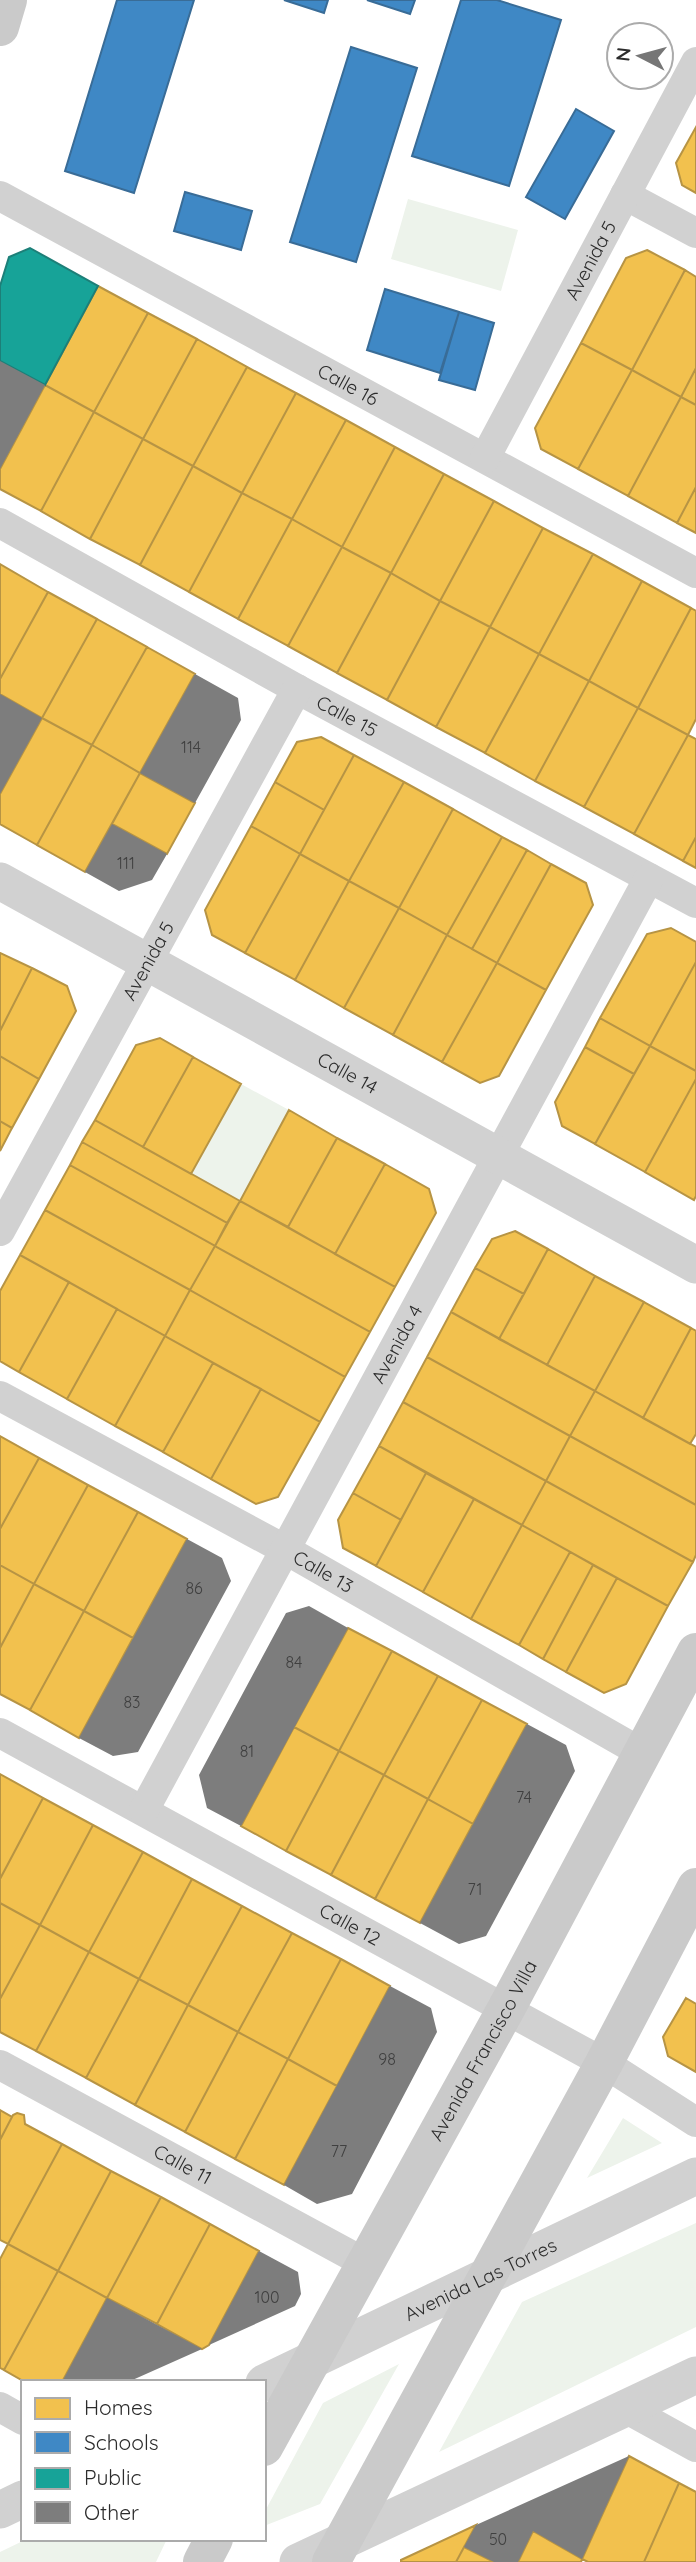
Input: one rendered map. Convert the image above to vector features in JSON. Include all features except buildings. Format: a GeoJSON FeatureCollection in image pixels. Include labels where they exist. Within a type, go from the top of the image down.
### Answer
{"type":"FeatureCollection","features":[{"type":"Feature","properties":{"kind":"main road"},"geometry":{"type":"LineString","coordinates":[[0,27],[8,0]]}},
{"type":"Feature","properties":{"kind":"main road","name":"Avenida Francisco Villa"},"geometry":{"type":"LineString","coordinates":[[266,2443],[506,2009],[696,1651]]}},
{"type":"Feature","properties":{"kind":"main road"},"geometry":{"type":"LineString","coordinates":[[337,2552],[604,2063],[696,1887]]}},
{"type":"Feature","properties":{"kind":"main road"},"geometry":{"type":"LineString","coordinates":[[202,2562],[213,2541]]}},
{"type":"Feature","properties":{"kind":"street","name":"Avenida 5"},"geometry":{"type":"LineString","coordinates":[[485,458],[696,62]]}},
{"type":"Feature","properties":{"kind":"street"},"geometry":{"type":"LineString","coordinates":[[625,195],[696,233]]}},
{"type":"Feature","properties":{"kind":"street","name":"Calle 16"},"geometry":{"type":"LineString","coordinates":[[0,196],[696,573]]}},
{"type":"Feature","properties":{"kind":"street","name":"Calle 15"},"geometry":{"type":"LineString","coordinates":[[0,523],[297,689],[696,903]]}},
{"type":"Feature","properties":{"kind":"street","name":"Avenida 5"},"geometry":{"type":"LineString","coordinates":[[0,1231],[297,689]]}},
{"type":"Feature","properties":{"kind":"street","name":"Avenida 4"},"geometry":{"type":"LineString","coordinates":[[144,1810],[649,878]]}},
{"type":"Feature","properties":{"kind":"street","name":"Calle 14"},"geometry":{"type":"LineString","coordinates":[[0,881],[696,1265]]}},
{"type":"Feature","properties":{"kind":"street","name":"Calle 13"},"geometry":{"type":"LineString","coordinates":[[0,1396],[286,1550],[642,1753]]}},
{"type":"Feature","properties":{"kind":"street","name":"Calle 12"},"geometry":{"type":"LineString","coordinates":[[0,1733],[604,2063],[696,2122]]}},
{"type":"Feature","properties":{"kind":"street","name":"Calle 11"},"geometry":{"type":"LineString","coordinates":[[0,2065],[365,2263]]}},
{"type":"Feature","properties":{"kind":"street","name":"Avenida Las Torres"},"geometry":{"type":"LineString","coordinates":[[266,2382],[696,2176]]}},
{"type":"Feature","properties":{"kind":"street"},"geometry":{"type":"LineString","coordinates":[[298,2562],[337,2552],[696,2375]]}},
{"type":"Feature","properties":{"kind":"street"},"geometry":{"type":"LineString","coordinates":[[0,2407],[21,2419]]}},
{"type":"Feature","properties":{"kind":"street"},"geometry":{"type":"LineString","coordinates":[[627,2409],[696,2447]]}},
{"type":"Feature","properties":{"kind":"street"},"geometry":{"type":"LineString","coordinates":[[0,2510],[21,2500]]}},
{"type":"Feature","properties":{"kind":"shaded area"},"geometry":{"type":"Polygon","coordinates":[[[408,199],[518,230],[501,291],[391,259],[408,199]]]}},
{"type":"Feature","properties":{"kind":"shaded area"},"geometry":{"type":"Polygon","coordinates":[[[241,1084],[289,1110],[240,1201],[191,1174],[241,1084]]]}},
{"type":"Feature","properties":{"kind":"shaded area"},"geometry":{"type":"Polygon","coordinates":[[[623,2118],[662,2143],[587,2178],[623,2118]]]}},
{"type":"Feature","properties":{"kind":"shaded area"},"geometry":{"type":"Polygon","coordinates":[[[696,2223],[696,2327],[439,2452],[522,2302],[696,2223]]]}},
{"type":"Feature","properties":{"kind":"shaded area"},"geometry":{"type":"Polygon","coordinates":[[[399,2364],[320,2504],[266,2525],[266,2509],[323,2403],[399,2364]]]}},
{"type":"Feature","properties":{"kind":"shaded area"},"geometry":{"type":"Polygon","coordinates":[[[23,2541],[166,2541],[156,2562],[0,2562],[0,2552],[23,2541]]]}}]}
